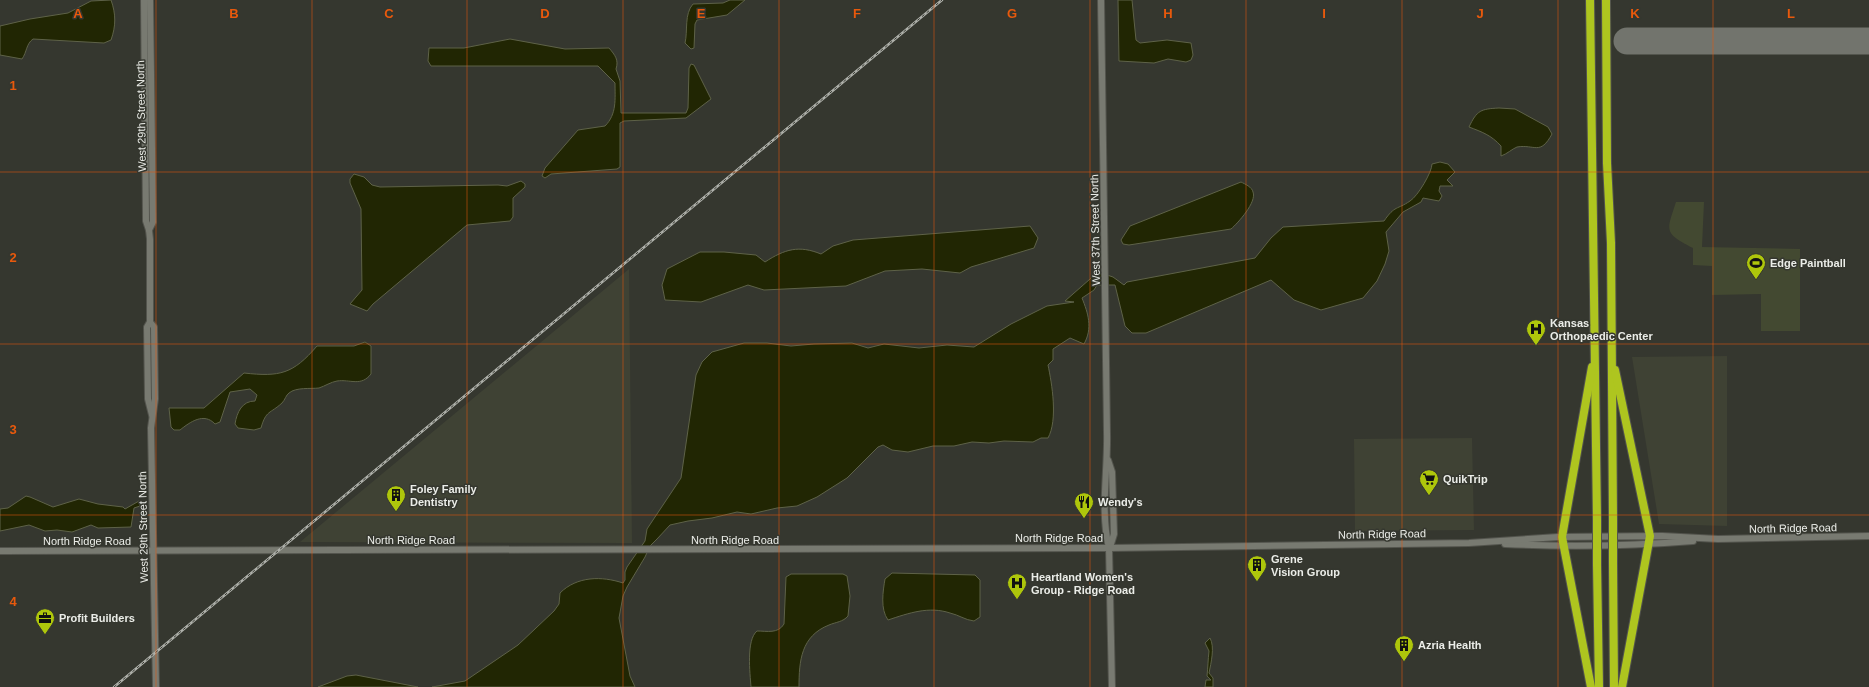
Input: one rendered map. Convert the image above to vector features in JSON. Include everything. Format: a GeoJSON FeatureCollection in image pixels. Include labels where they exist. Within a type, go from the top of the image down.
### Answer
{"type":"FeatureCollection","features":[{"type":"Feature","properties":{"kind":"highway"},"geometry":{"type":"LineString","coordinates":[[1590,0],[1590,131],[1596,333],[1599,687]]}},
{"type":"Feature","properties":{"kind":"highway"},"geometry":{"type":"LineString","coordinates":[[1606,0],[1606,131],[1611,243],[1614,687]]}},
{"type":"Feature","properties":{"kind":"highway"},"geometry":{"type":"LineString","coordinates":[[1591,687],[1562,542],[1589,388],[1596,333]]}},
{"type":"Feature","properties":{"kind":"highway"},"geometry":{"type":"LineString","coordinates":[[1611,337],[1617,383],[1650,540],[1622,687]]}},
{"type":"Feature","properties":{"kind":"main road","name":"West 29th Street North"},"geometry":{"type":"LineString","coordinates":[[144,0],[148,136],[153,222],[149,230],[150,322],[147,327],[148,399],[152,415],[156,687]]}},
{"type":"Feature","properties":{"kind":"main road","name":"West 29th Street North"},"geometry":{"type":"LineString","coordinates":[[148,136],[150,0]]}},
{"type":"Feature","properties":{"kind":"main road","name":"West 37th Street North"},"geometry":{"type":"LineString","coordinates":[[1101,0],[1108,460],[1105,472],[1106,535],[1109,548],[1112,687]]}},
{"type":"Feature","properties":{"kind":"main road","name":"North Ridge Road"},"geometry":{"type":"LineString","coordinates":[[0,551],[1109,548],[1869,536]]}},
{"type":"Feature","properties":{"kind":"shaded area"},"geometry":{"type":"Polygon","coordinates":[[[111,0],[115,20],[111,40],[104,43],[33,39],[29,43],[22,59],[0,55],[0,26],[30,19],[68,13],[91,1],[111,0]]]}},
{"type":"Feature","properties":{"kind":"shaded area"},"geometry":{"type":"Polygon","coordinates":[[[730,0],[745,0],[727,15],[697,20],[695,24],[694,48],[691,49],[685,43],[688,13],[693,4],[723,3],[730,0]]]}},
{"type":"Feature","properties":{"kind":"shaded area"},"geometry":{"type":"Polygon","coordinates":[[[1118,0],[1132,0],[1136,40],[1140,43],[1167,40],[1191,43],[1193,55],[1191,60],[1186,62],[1168,59],[1154,63],[1119,61],[1118,0]]]}},
{"type":"Feature","properties":{"kind":"shaded area"},"geometry":{"type":"Polygon","coordinates":[[[510,39],[565,49],[609,48],[617,60],[616,69],[620,81],[621,113],[686,113],[688,108],[689,68],[691,64],[694,65],[711,99],[686,118],[624,121],[620,123],[620,167],[617,169],[551,174],[545,178],[542,176],[545,168],[578,130],[605,126],[609,121],[612,116],[614,106],[615,83],[598,66],[431,66],[428,61],[429,48],[464,48],[510,39]]]}},
{"type":"Feature","properties":{"kind":"shaded area"},"geometry":{"type":"Polygon","coordinates":[[[1488,109],[1515,109],[1548,127],[1552,134],[1548,141],[1544,145],[1537,148],[1523,146],[1517,147],[1501,156],[1501,146],[1494,139],[1469,127],[1477,114],[1480,112],[1488,109]]]}},
{"type":"Feature","properties":{"kind":"shaded area"},"geometry":{"type":"Polygon","coordinates":[[[1440,162],[1448,164],[1455,172],[1447,180],[1453,186],[1440,186],[1439,191],[1442,196],[1439,201],[1423,198],[1421,202],[1403,212],[1386,232],[1389,251],[1385,264],[1377,281],[1363,298],[1321,310],[1294,300],[1271,280],[1146,333],[1132,333],[1125,326],[1115,285],[1097,285],[1094,290],[1082,298],[1089,321],[1087,338],[1084,344],[1070,338],[1053,349],[1053,360],[1048,365],[1053,402],[1053,422],[1048,438],[1041,438],[1033,442],[972,442],[954,446],[933,446],[908,452],[892,450],[883,445],[878,447],[847,478],[817,497],[797,506],[777,508],[751,514],[737,512],[670,525],[650,546],[623,596],[619,618],[630,676],[635,687],[432,687],[465,681],[518,645],[554,611],[559,604],[560,593],[574,583],[590,579],[607,579],[623,583],[625,580],[625,572],[627,567],[645,541],[647,529],[681,478],[696,375],[702,362],[712,352],[744,343],[767,343],[791,346],[852,343],[868,348],[884,344],[919,348],[947,345],[974,347],[1011,324],[1047,306],[1074,302],[1065,301],[1098,272],[1113,277],[1124,285],[1127,282],[1255,258],[1271,238],[1283,227],[1384,221],[1394,210],[1406,204],[1413,198],[1427,178],[1432,164],[1440,162]]]}},
{"type":"Feature","properties":{"kind":"shaded area"},"geometry":{"type":"Polygon","coordinates":[[[354,174],[364,177],[372,185],[380,187],[507,186],[521,181],[525,184],[525,187],[513,198],[513,217],[510,221],[467,225],[373,304],[367,311],[350,304],[362,290],[361,209],[350,183],[350,179],[354,174]]]}},
{"type":"Feature","properties":{"kind":"shaded area"},"geometry":{"type":"Polygon","coordinates":[[[1241,182],[1248,186],[1253,192],[1252,201],[1250,207],[1231,229],[1129,245],[1123,244],[1121,240],[1130,226],[1241,182]]]}},
{"type":"Feature","properties":{"kind":"shaded area","name":"Edge Paintball"},"geometry":{"type":"Polygon","coordinates":[[[1676,202],[1704,202],[1702,247],[1800,249],[1800,331],[1761,331],[1761,294],[1712,295],[1712,266],[1693,265],[1693,248],[1677,239],[1670,231],[1670,220],[1676,202]]]}},
{"type":"Feature","properties":{"kind":"shaded area"},"geometry":{"type":"Polygon","coordinates":[[[1030,226],[1038,238],[1034,248],[971,267],[960,273],[922,269],[885,271],[846,286],[764,290],[748,285],[701,302],[665,300],[662,285],[667,269],[700,252],[724,252],[756,255],[765,262],[786,251],[799,249],[821,254],[833,246],[853,240],[1030,226]]]}},
{"type":"Feature","properties":{"kind":"shaded area"},"geometry":{"type":"Polygon","coordinates":[[[629,269],[632,543],[300,542],[629,269]]]}},
{"type":"Feature","properties":{"kind":"shaded area"},"geometry":{"type":"Polygon","coordinates":[[[365,342],[371,346],[371,374],[367,378],[355,382],[337,381],[319,388],[299,389],[292,391],[282,403],[267,415],[261,428],[254,430],[238,428],[235,424],[237,415],[243,405],[250,401],[255,401],[257,395],[250,389],[230,392],[220,422],[215,424],[211,420],[202,419],[193,421],[180,430],[174,430],[171,427],[169,408],[204,408],[244,373],[277,374],[285,372],[301,363],[317,346],[354,346],[365,342]]]}},
{"type":"Feature","properties":{"kind":"shaded area"},"geometry":{"type":"Polygon","coordinates":[[[1727,356],[1727,526],[1659,524],[1632,357],[1727,356]]]}},
{"type":"Feature","properties":{"kind":"shaded area"},"geometry":{"type":"Polygon","coordinates":[[[1472,438],[1474,530],[1355,531],[1354,439],[1472,438]]]}},
{"type":"Feature","properties":{"kind":"shaded area"},"geometry":{"type":"Polygon","coordinates":[[[26,496],[53,507],[79,499],[98,504],[123,507],[125,509],[139,501],[140,506],[134,508],[131,527],[98,528],[91,525],[72,532],[57,530],[45,531],[29,525],[0,531],[0,509],[8,508],[26,496]]]}},
{"type":"Feature","properties":{"kind":"shaded area"},"geometry":{"type":"Polygon","coordinates":[[[892,573],[975,575],[980,580],[980,617],[974,621],[942,611],[927,610],[888,620],[884,611],[883,594],[885,579],[892,573]]]}},
{"type":"Feature","properties":{"kind":"shaded area"},"geometry":{"type":"Polygon","coordinates":[[[791,574],[843,574],[847,576],[850,596],[848,616],[842,621],[829,625],[820,630],[812,636],[807,643],[801,659],[799,687],[751,687],[751,642],[757,631],[775,631],[784,624],[786,577],[791,574]]]}},
{"type":"Feature","properties":{"kind":"shaded area"},"geometry":{"type":"Polygon","coordinates":[[[1210,638],[1212,646],[1212,660],[1209,673],[1213,678],[1213,687],[1205,687],[1206,680],[1211,680],[1207,676],[1209,651],[1205,643],[1210,638]]]}},
{"type":"Feature","properties":{"kind":"shaded area"},"geometry":{"type":"Polygon","coordinates":[[[356,675],[418,687],[318,687],[347,676],[356,675]]]}},
{"type":"Feature","properties":{"kind":"runway"},"geometry":{"type":"LineString","coordinates":[[1627,41],[1869,41]]}},
{"type":"Feature","properties":{"kind":"railway"},"geometry":{"type":"LineString","coordinates":[[114,687],[942,0]]}},
{"type":"Feature","properties":{"kind":"place","name":"Edge Paintball"},"geometry":{"type":"Point","coordinates":[1756,280]}},
{"type":"Feature","properties":{"kind":"place","name":"Kansas Orthopaedic Center"},"geometry":{"type":"Point","coordinates":[1536,346]}},
{"type":"Feature","properties":{"kind":"place","name":"QuikTrip"},"geometry":{"type":"Point","coordinates":[1429,496]}},
{"type":"Feature","properties":{"kind":"place","name":"Foley Family Dentistry"},"geometry":{"type":"Point","coordinates":[396,512]}},
{"type":"Feature","properties":{"kind":"place","name":"Wendy's"},"geometry":{"type":"Point","coordinates":[1084,519]}},
{"type":"Feature","properties":{"kind":"place","name":"Grene Vision Group"},"geometry":{"type":"Point","coordinates":[1257,582]}},
{"type":"Feature","properties":{"kind":"place","name":"Heartland Women's Group - Ridge Road"},"geometry":{"type":"Point","coordinates":[1017,600]}},
{"type":"Feature","properties":{"kind":"place","name":"Profit Builders"},"geometry":{"type":"Point","coordinates":[45,635]}},
{"type":"Feature","properties":{"kind":"place","name":"Azria Health"},"geometry":{"type":"Point","coordinates":[1404,662]}}]}
